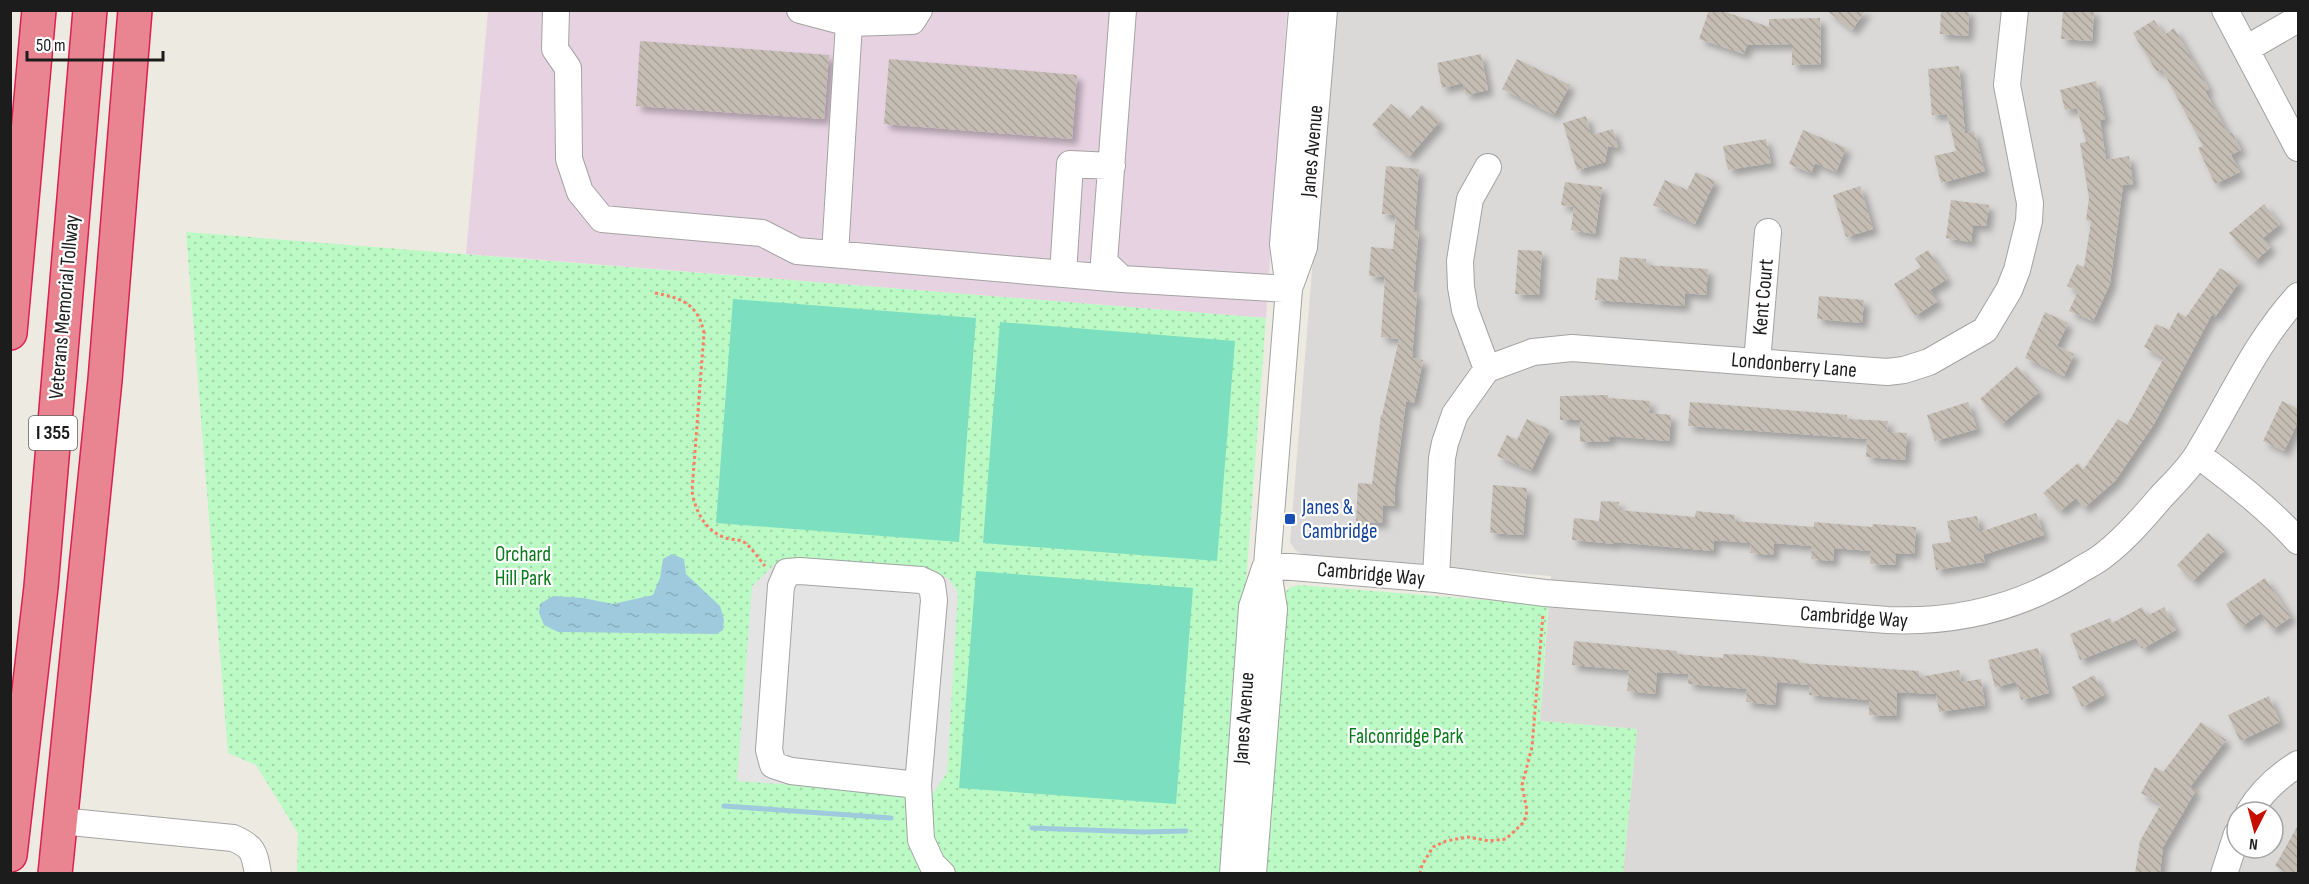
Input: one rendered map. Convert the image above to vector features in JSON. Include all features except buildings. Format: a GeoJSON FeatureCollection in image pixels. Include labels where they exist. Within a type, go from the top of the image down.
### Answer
{"type":"FeatureCollection","features":[{"type":"Feature","properties":{"kind":"highway"},"geometry":{"type":"LineString","coordinates":[[10,333],[39,10]]}},
{"type":"Feature","properties":{"kind":"highway","name":"Veterans Memorial Tollway"},"geometry":{"type":"LineString","coordinates":[[10,855],[41,586],[90,10]]}},
{"type":"Feature","properties":{"kind":"highway"},"geometry":{"type":"LineString","coordinates":[[55,873],[105,380],[135,10]]}},
{"type":"Feature","properties":{"kind":"street"},"geometry":{"type":"LineString","coordinates":[[556,10],[555,50],[568,68],[569,159],[580,192],[602,219],[762,233],[797,251],[1122,279],[1289,289]]}},
{"type":"Feature","properties":{"kind":"street"},"geometry":{"type":"LineString","coordinates":[[800,10],[849,23],[912,21],[919,10]]}},
{"type":"Feature","properties":{"kind":"street"},"geometry":{"type":"LineString","coordinates":[[1122,279],[1104,262],[1123,10]]}},
{"type":"Feature","properties":{"kind":"street","name":"Janes Avenue"},"geometry":{"type":"LineString","coordinates":[[1233,873],[1252,607],[1266,565],[1289,289],[1283,244],[1302,10]]}},
{"type":"Feature","properties":{"kind":"street","name":"Janes Avenue"},"geometry":{"type":"LineString","coordinates":[[1289,289],[1304,247],[1324,10]]}},
{"type":"Feature","properties":{"kind":"street","name":"Londonberry Lane"},"geometry":{"type":"LineString","coordinates":[[1487,369],[1533,352],[1572,348],[1869,372],[1904,370],[1929,362],[1985,330],[2009,290],[2017,270],[2029,221],[2028,186],[2007,85],[2015,10]]}},
{"type":"Feature","properties":{"kind":"street"},"geometry":{"type":"LineString","coordinates":[[2225,10],[2298,148]]}},
{"type":"Feature","properties":{"kind":"street"},"geometry":{"type":"LineString","coordinates":[[2246,49],[2298,19]]}},
{"type":"Feature","properties":{"kind":"street"},"geometry":{"type":"LineString","coordinates":[[835,254],[849,23]]}},
{"type":"Feature","properties":{"kind":"street"},"geometry":{"type":"LineString","coordinates":[[1063,274],[1070,164],[1112,166]]}},
{"type":"Feature","properties":{"kind":"street"},"geometry":{"type":"LineString","coordinates":[[1436,579],[1445,443],[1455,414],[1487,369],[1465,310],[1460,261],[1470,199],[1488,167]]}},
{"type":"Feature","properties":{"kind":"street","name":"Kent Court"},"geometry":{"type":"LineString","coordinates":[[1758,362],[1768,232]]}},
{"type":"Feature","properties":{"kind":"street","name":"Cambridge Way"},"geometry":{"type":"LineString","coordinates":[[1266,565],[1436,579],[1545,593],[1887,620],[1934,620],[1979,613],[2027,597],[2063,580],[2104,555],[2140,521],[2198,455],[2261,341],[2277,318],[2298,296]]}},
{"type":"Feature","properties":{"kind":"street"},"geometry":{"type":"LineString","coordinates":[[2198,455],[2256,500],[2298,541]]}},
{"type":"Feature","properties":{"kind":"street","name":"Janes Avenue"},"geometry":{"type":"LineString","coordinates":[[1254,873],[1274,609],[1266,565]]}},
{"type":"Feature","properties":{"kind":"street"},"geometry":{"type":"LineString","coordinates":[[918,784],[790,771],[773,765],[769,750],[770,726],[781,586],[787,572],[800,570],[921,580],[932,585],[934,600],[918,784],[921,840],[932,864],[942,873]]}},
{"type":"Feature","properties":{"kind":"street"},"geometry":{"type":"LineString","coordinates":[[2256,800],[2277,777],[2298,764]]}},
{"type":"Feature","properties":{"kind":"street"},"geometry":{"type":"LineString","coordinates":[[60,821],[233,838],[248,845],[255,857],[258,873]]}},
{"type":"Feature","properties":{"kind":"path"},"geometry":{"type":"LineString","coordinates":[[655,293],[683,300],[702,319],[704,333],[692,491],[694,505],[701,518],[711,529],[721,537],[742,541],[768,570]]}},
{"type":"Feature","properties":{"kind":"path"},"geometry":{"type":"LineString","coordinates":[[1420,873],[1433,847],[1446,841],[1468,837],[1489,841],[1506,839],[1524,822],[1527,811],[1522,785],[1532,747],[1545,593]]}},
{"type":"Feature","properties":{"kind":"shaded area"},"geometry":{"type":"Polygon","coordinates":[[[488,11],[1287,11],[1266,318],[466,254],[488,11]]]}},
{"type":"Feature","properties":{"kind":"shaded area"},"geometry":{"type":"Polygon","coordinates":[[[1333,11],[2298,11],[2298,873],[1623,873],[1637,729],[1540,721],[1551,576],[1309,557],[1296,551],[1290,542],[1333,11]]]}},
{"type":"Feature","properties":{"kind":"shaded area"},"geometry":{"type":"Polygon","coordinates":[[[780,559],[930,569],[949,579],[958,592],[947,773],[932,795],[737,781],[752,586],[780,559]]]}},
{"type":"Feature","properties":{"kind":"green space","name":"Orchard Hill Park"},"geometry":{"type":"Polygon","coordinates":[[[186,232],[1266,318],[1224,873],[297,873],[298,833],[256,765],[228,753],[186,232]]]}},
{"type":"Feature","properties":{"kind":"green space"},"geometry":{"type":"Polygon","coordinates":[[[733,299],[976,318],[959,542],[716,523],[733,299]]]}},
{"type":"Feature","properties":{"kind":"green space"},"geometry":{"type":"Polygon","coordinates":[[[1000,322],[1235,341],[1217,561],[983,543],[1000,322]]]}},
{"type":"Feature","properties":{"kind":"green space"},"geometry":{"type":"Polygon","coordinates":[[[976,571],[1193,588],[1176,804],[959,788],[976,571]]]}},
{"type":"Feature","properties":{"kind":"green space","name":"Falconridge Park"},"geometry":{"type":"Polygon","coordinates":[[[1299,585],[1548,605],[1540,721],[1637,729],[1623,873],[1260,874],[1284,594],[1289,588],[1299,585]]]}},
{"type":"Feature","properties":{"kind":"water"},"geometry":{"type":"Polygon","coordinates":[[[672,554],[684,559],[686,574],[720,606],[724,620],[723,630],[717,634],[558,632],[544,625],[539,613],[540,604],[553,596],[583,598],[613,604],[653,595],[660,578],[663,559],[672,554]]]}},
{"type":"Feature","properties":{"kind":"waterway"},"geometry":{"type":"LineString","coordinates":[[724,806],[891,818]]}},
{"type":"Feature","properties":{"kind":"waterway"},"geometry":{"type":"LineString","coordinates":[[1032,828],[1142,832],[1186,831]]}},
{"type":"Feature","properties":{"kind":"place","name":"Janes & Cambridge"},"geometry":{"type":"Point","coordinates":[1290,519]}}]}
